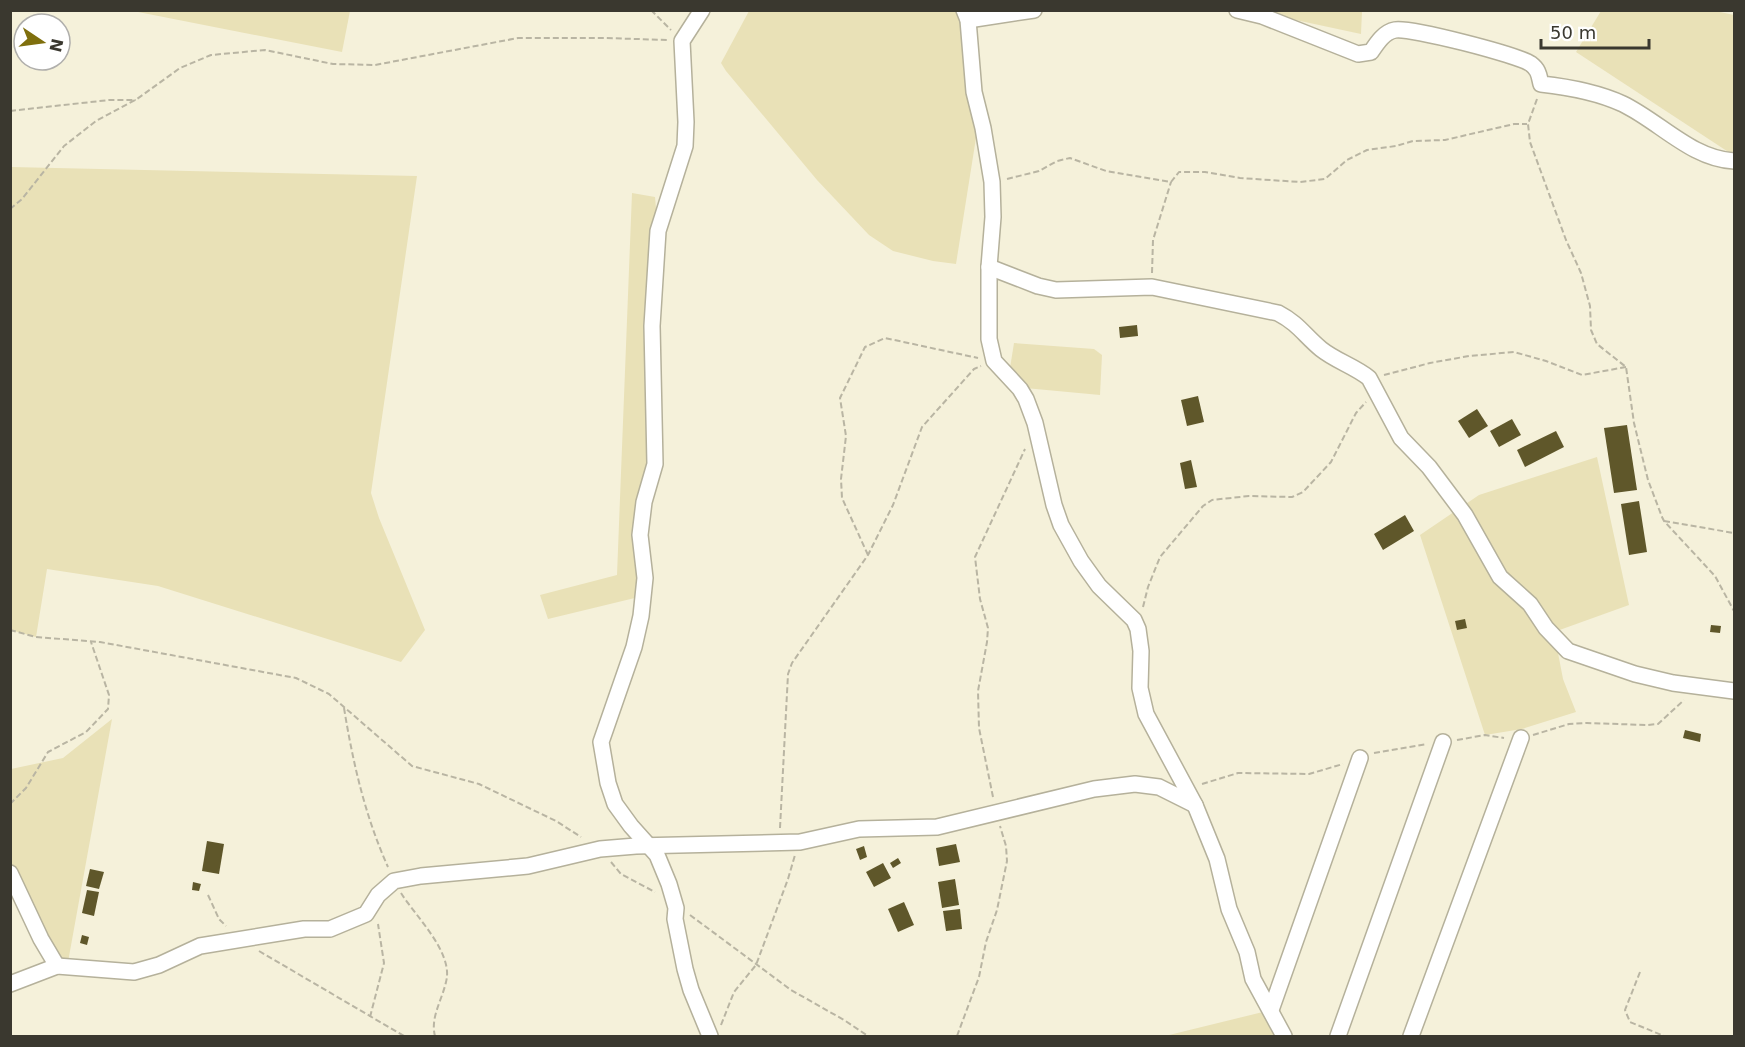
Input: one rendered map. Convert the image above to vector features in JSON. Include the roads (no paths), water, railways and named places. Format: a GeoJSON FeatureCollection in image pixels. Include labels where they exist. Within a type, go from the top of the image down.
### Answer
{"type":"FeatureCollection","features":[{"type":"Feature","properties":{"kind":"street"},"geometry":{"type":"LineString","coordinates":[[702,10],[681,41],[686,122],[685,146],[658,231],[652,326],[655,464],[644,502],[640,535],[645,578],[641,616],[601,742],[608,783],[615,804],[657,855],[676,908],[675,919],[688,979],[715,1034]]}},
{"type":"Feature","properties":{"kind":"street"},"geometry":{"type":"LineString","coordinates":[[1034,10],[966,15],[974,92],[992,182],[993,217],[988,267],[989,339],[994,361],[1020,389],[1035,423],[1054,505],[1061,525],[1081,561],[1099,586],[1134,620],[1138,629],[1141,651],[1140,688],[1146,714],[1195,805],[1217,859],[1228,909],[1247,952],[1253,979],[1284,1036]]}},
{"type":"Feature","properties":{"kind":"street"},"geometry":{"type":"LineString","coordinates":[[1237,10],[1262,16],[1358,54],[1371,52],[1382,38],[1394,30],[1442,37],[1530,63],[1538,71],[1541,84],[1585,91],[1621,103],[1697,150],[1716,158],[1734,160]]}},
{"type":"Feature","properties":{"kind":"street"},"geometry":{"type":"LineString","coordinates":[[988,267],[1038,286],[1056,290],[1152,287],[1278,313],[1293,321],[1320,348],[1360,371],[1372,385],[1401,438],[1429,467],[1465,515],[1500,577],[1530,604],[1546,628],[1568,651],[1635,674],[1673,683],[1734,691]]}},
{"type":"Feature","properties":{"kind":"street"},"geometry":{"type":"LineString","coordinates":[[1412,1036],[1521,738]]}},
{"type":"Feature","properties":{"kind":"street"},"geometry":{"type":"LineString","coordinates":[[1338,1036],[1443,742]]}},
{"type":"Feature","properties":{"kind":"street"},"geometry":{"type":"LineString","coordinates":[[1271,1010],[1360,758]]}},
{"type":"Feature","properties":{"kind":"street"},"geometry":{"type":"LineString","coordinates":[[10,984],[57,966],[134,972],[159,965],[200,946],[304,929],[330,928],[366,914],[378,895],[394,882],[421,876],[528,866],[600,849],[650,845],[800,842],[859,829],[937,827],[1094,789],[1135,784],[1159,787],[1195,805]]}},
{"type":"Feature","properties":{"kind":"street"},"geometry":{"type":"LineString","coordinates":[[10,873],[41,939],[57,966]]}}]}
